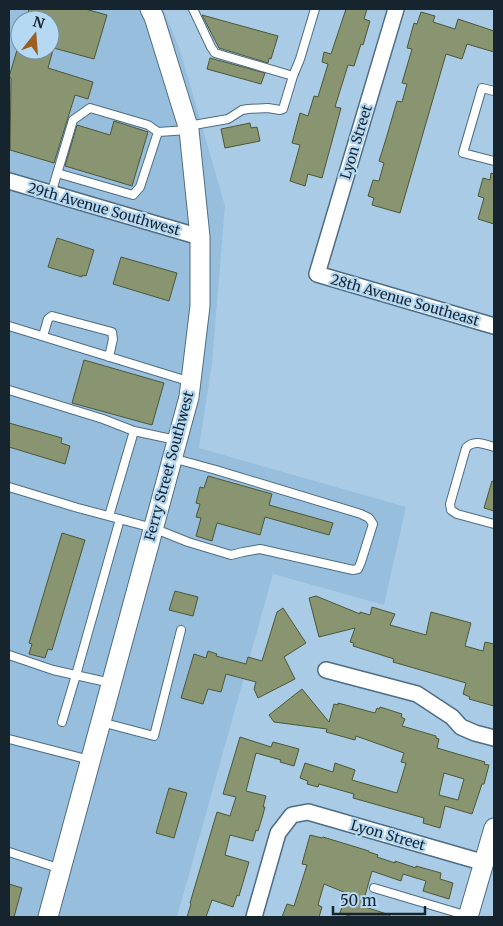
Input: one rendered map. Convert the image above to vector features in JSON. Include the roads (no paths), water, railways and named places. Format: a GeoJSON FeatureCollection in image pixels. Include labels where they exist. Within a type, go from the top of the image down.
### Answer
{"type":"FeatureCollection","features":[{"type":"Feature","properties":{"kind":"street","name":"Ferry Street Southwest"},"geometry":{"type":"LineString","coordinates":[[48,917],[189,397],[200,306],[200,238],[188,128],[150,9]]}},
{"type":"Feature","properties":{"kind":"street","name":"Lyon Street"},"geometry":{"type":"LineString","coordinates":[[317,274],[396,9]]}},
{"type":"Feature","properties":{"kind":"street","name":"29th Avenue Southwest"},"geometry":{"type":"LineString","coordinates":[[9,181],[200,238]]}},
{"type":"Feature","properties":{"kind":"street","name":"28th Avenue Southeast"},"geometry":{"type":"LineString","coordinates":[[317,274],[494,326]]}},
{"type":"Feature","properties":{"kind":"street"},"geometry":{"type":"LineString","coordinates":[[326,670],[417,694],[452,717],[461,727],[494,738]]}},
{"type":"Feature","properties":{"kind":"street","name":"Lyon Street"},"geometry":{"type":"LineString","coordinates":[[254,917],[278,833],[292,815],[308,812],[485,863]]}},
{"type":"Feature","properties":{"kind":"street"},"geometry":{"type":"LineString","coordinates":[[468,917],[494,828]]}},
{"type":"Feature","properties":{"kind":"lane"},"geometry":{"type":"LineString","coordinates":[[193,9],[215,53],[293,76]]}},
{"type":"Feature","properties":{"kind":"lane"},"geometry":{"type":"LineString","coordinates":[[51,194],[73,120],[90,108],[148,124],[158,132],[188,128],[228,119],[242,110],[283,109],[315,9]]}},
{"type":"Feature","properties":{"kind":"lane"},"geometry":{"type":"LineString","coordinates":[[494,91],[482,88],[463,152],[494,161]]}},
{"type":"Feature","properties":{"kind":"lane"},"geometry":{"type":"LineString","coordinates":[[57,173],[133,195],[140,187],[158,132]]}},
{"type":"Feature","properties":{"kind":"lane"},"geometry":{"type":"LineString","coordinates":[[43,336],[48,319],[52,316],[112,332],[113,339],[109,357]]}},
{"type":"Feature","properties":{"kind":"lane"},"geometry":{"type":"LineString","coordinates":[[9,326],[191,382]]}},
{"type":"Feature","properties":{"kind":"lane"},"geometry":{"type":"LineString","coordinates":[[9,390],[103,419],[175,449],[216,470],[360,514],[369,518],[373,524],[361,562],[358,568],[353,570],[260,549],[231,555],[188,542],[153,528],[9,487]]}},
{"type":"Feature","properties":{"kind":"lane"},"geometry":{"type":"LineString","coordinates":[[109,516],[134,431]]}},
{"type":"Feature","properties":{"kind":"lane"},"geometry":{"type":"LineString","coordinates":[[494,447],[476,442],[469,444],[466,448],[450,504],[451,510],[457,514],[494,524]]}},
{"type":"Feature","properties":{"kind":"lane"},"geometry":{"type":"LineString","coordinates":[[62,722],[120,519]]}},
{"type":"Feature","properties":{"kind":"lane"},"geometry":{"type":"LineString","coordinates":[[101,722],[154,736],[181,630]]}},
{"type":"Feature","properties":{"kind":"lane"},"geometry":{"type":"LineString","coordinates":[[9,655],[53,670],[111,683]]}},
{"type":"Feature","properties":{"kind":"lane"},"geometry":{"type":"LineString","coordinates":[[9,739],[90,760]]}},
{"type":"Feature","properties":{"kind":"lane"},"geometry":{"type":"LineString","coordinates":[[9,852],[61,868]]}},
{"type":"Feature","properties":{"kind":"lane"},"geometry":{"type":"LineString","coordinates":[[374,888],[468,917]]}}]}
